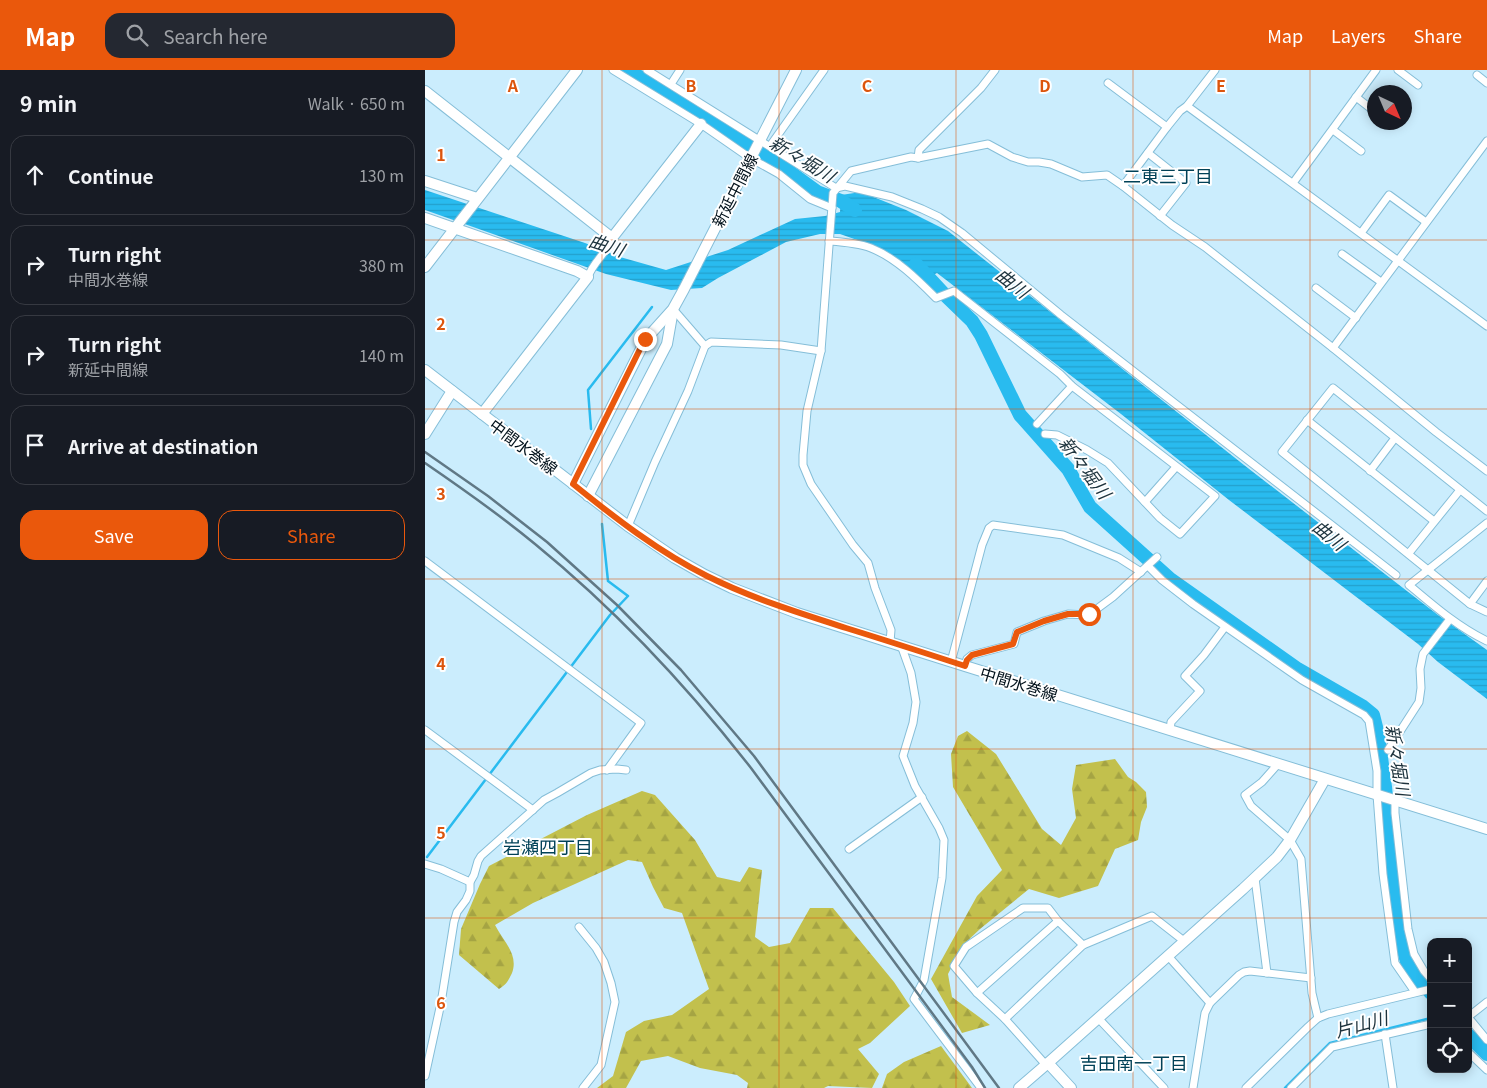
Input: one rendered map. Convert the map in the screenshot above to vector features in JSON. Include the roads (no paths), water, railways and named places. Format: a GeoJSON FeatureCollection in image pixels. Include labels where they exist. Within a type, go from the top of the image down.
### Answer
{"type":"FeatureCollection","features":[{"type":"Feature","properties":{"kind":"main road"},"geometry":{"type":"LineString","coordinates":[[425,267],[577,70]]}},
{"type":"Feature","properties":{"kind":"main road","name":"新延中間線"},"geometry":{"type":"LineString","coordinates":[[573,484],[645,339],[673,309],[751,157],[763,144],[795,70]]}},
{"type":"Feature","properties":{"kind":"main road"},"geometry":{"type":"LineString","coordinates":[[425,91],[509,157],[610,242],[701,124]]}},
{"type":"Feature","properties":{"kind":"main road"},"geometry":{"type":"LineString","coordinates":[[425,181],[475,201]]}},
{"type":"Feature","properties":{"kind":"main road"},"geometry":{"type":"LineString","coordinates":[[425,218],[456,227],[577,271],[589,273],[482,414]]}},
{"type":"Feature","properties":{"kind":"main road","name":"新延中間線"},"geometry":{"type":"LineString","coordinates":[[588,496],[667,344],[673,309]]}},
{"type":"Feature","properties":{"kind":"main road","name":"中間水巻線"},"geometry":{"type":"LineString","coordinates":[[425,370],[628,526],[675,558],[732,588],[797,613],[1487,829]]}},
{"type":"Feature","properties":{"kind":"main road"},"geometry":{"type":"LineString","coordinates":[[425,434],[452,391]]}},
{"type":"Feature","properties":{"kind":"main road"},"geometry":{"type":"LineString","coordinates":[[1021,1086],[1277,857],[1290,840],[1325,779]]}},
{"type":"Feature","properties":{"kind":"main road"},"geometry":{"type":"LineString","coordinates":[[1047,1064],[1071,1088]]}},
{"type":"Feature","properties":{"kind":"street"},"geometry":{"type":"LineString","coordinates":[[613,70],[779,174],[810,199],[832,208]]}},
{"type":"Feature","properties":{"kind":"street"},"geometry":{"type":"LineString","coordinates":[[647,70],[835,191]]}},
{"type":"Feature","properties":{"kind":"street"},"geometry":{"type":"LineString","coordinates":[[671,84],[680,70]]}},
{"type":"Feature","properties":{"kind":"street"},"geometry":{"type":"LineString","coordinates":[[763,144],[824,70]]}},
{"type":"Feature","properties":{"kind":"street"},"geometry":{"type":"LineString","coordinates":[[919,158],[919,150],[981,88],[995,70]]}},
{"type":"Feature","properties":{"kind":"street"},"geometry":{"type":"LineString","coordinates":[[1123,186],[1167,127],[1180,111],[1187,106],[1215,70]]}},
{"type":"Feature","properties":{"kind":"street"},"geometry":{"type":"LineString","coordinates":[[1293,183],[1376,70]]}},
{"type":"Feature","properties":{"kind":"street"},"geometry":{"type":"LineString","coordinates":[[1398,70],[1418,84]]}},
{"type":"Feature","properties":{"kind":"street"},"geometry":{"type":"LineString","coordinates":[[1477,75],[1487,82]]}},
{"type":"Feature","properties":{"kind":"street"},"geometry":{"type":"LineString","coordinates":[[1108,83],[1167,127]]}},
{"type":"Feature","properties":{"kind":"street"},"geometry":{"type":"LineString","coordinates":[[1356,98],[1367,106]]}},
{"type":"Feature","properties":{"kind":"street"},"geometry":{"type":"LineString","coordinates":[[1187,106],[1487,326]]}},
{"type":"Feature","properties":{"kind":"street"},"geometry":{"type":"LineString","coordinates":[[1333,130],[1361,151]]}},
{"type":"Feature","properties":{"kind":"street"},"geometry":{"type":"LineString","coordinates":[[1333,348],[1487,141]]}},
{"type":"Feature","properties":{"kind":"street"},"geometry":{"type":"LineString","coordinates":[[890,642],[891,630],[868,563],[853,545],[811,484],[803,465],[807,411],[821,351],[832,208],[835,191],[851,171],[911,157],[919,158],[988,144],[1012,157],[1028,162],[1051,164],[1082,177],[1107,176],[1205,247],[1487,471]]}},
{"type":"Feature","properties":{"kind":"street"},"geometry":{"type":"LineString","coordinates":[[1148,153],[1186,183],[1160,216]]}},
{"type":"Feature","properties":{"kind":"street"},"geometry":{"type":"LineString","coordinates":[[835,191],[845,186],[891,197],[939,217],[962,233],[1061,315],[1396,575]]}},
{"type":"Feature","properties":{"kind":"street"},"geometry":{"type":"LineString","coordinates":[[1361,233],[1389,195],[1426,222]]}},
{"type":"Feature","properties":{"kind":"street"},"geometry":{"type":"LineString","coordinates":[[829,241],[852,243],[872,248],[891,259],[936,298],[955,291],[1060,374],[1072,386],[1215,496],[1180,534],[1160,518],[1108,463],[1057,435],[1045,434]]}},
{"type":"Feature","properties":{"kind":"street"},"geometry":{"type":"LineString","coordinates":[[589,273],[610,242]]}},
{"type":"Feature","properties":{"kind":"street"},"geometry":{"type":"LineString","coordinates":[[1342,254],[1381,282]]}},
{"type":"Feature","properties":{"kind":"street"},"geometry":{"type":"LineString","coordinates":[[1316,288],[1356,318]]}},
{"type":"Feature","properties":{"kind":"street"},"geometry":{"type":"LineString","coordinates":[[673,309],[705,346]]}},
{"type":"Feature","properties":{"kind":"street"},"geometry":{"type":"LineString","coordinates":[[628,526],[688,391],[705,346],[711,342],[781,345],[821,351]]}},
{"type":"Feature","properties":{"kind":"street"},"geometry":{"type":"LineString","coordinates":[[1037,424],[1072,386]]}},
{"type":"Feature","properties":{"kind":"street"},"geometry":{"type":"LineString","coordinates":[[1487,511],[1333,388],[1282,452],[1409,553],[1427,570],[1471,604],[1487,612]]}},
{"type":"Feature","properties":{"kind":"street"},"geometry":{"type":"LineString","coordinates":[[1307,420],[1435,521]]}},
{"type":"Feature","properties":{"kind":"street"},"geometry":{"type":"LineString","coordinates":[[1370,470],[1395,438]]}},
{"type":"Feature","properties":{"kind":"street"},"geometry":{"type":"LineString","coordinates":[[1145,502],[1177,467]]}},
{"type":"Feature","properties":{"kind":"street"},"geometry":{"type":"LineString","coordinates":[[1409,553],[1460,490]]}},
{"type":"Feature","properties":{"kind":"street"},"geometry":{"type":"LineString","coordinates":[[1487,523],[1409,585],[1450,619],[1487,641]]}},
{"type":"Feature","properties":{"kind":"street"},"geometry":{"type":"LineString","coordinates":[[951,662],[982,545],[989,528],[993,525],[1063,535],[1119,558],[1141,572]]}},
{"type":"Feature","properties":{"kind":"street"},"geometry":{"type":"LineString","coordinates":[[1479,529],[1487,536]]}},
{"type":"Feature","properties":{"kind":"street"},"geometry":{"type":"LineString","coordinates":[[965,666],[967,660],[972,655],[1013,644],[1017,632],[1035,624],[1068,614],[1086,615],[1094,611],[1113,598],[1157,557]]}},
{"type":"Feature","properties":{"kind":"street"},"geometry":{"type":"LineString","coordinates":[[425,562],[641,723],[607,770]]}},
{"type":"Feature","properties":{"kind":"street"},"geometry":{"type":"LineString","coordinates":[[1148,566],[1161,580],[1225,627],[1302,680],[1364,715],[1369,721],[1377,771],[1383,874],[1395,963],[1415,992]]}},
{"type":"Feature","properties":{"kind":"street"},"geometry":{"type":"LineString","coordinates":[[1471,604],[1487,581]]}},
{"type":"Feature","properties":{"kind":"street"},"geometry":{"type":"LineString","coordinates":[[1388,750],[1419,702],[1421,688],[1420,669],[1423,654],[1450,619]]}},
{"type":"Feature","properties":{"kind":"street"},"geometry":{"type":"LineString","coordinates":[[1170,730],[1171,722],[1200,691],[1185,676],[1225,627]]}},
{"type":"Feature","properties":{"kind":"street"},"geometry":{"type":"LineString","coordinates":[[901,645],[911,674],[916,702],[913,723],[903,756],[915,786],[944,840],[942,878],[924,980],[914,999],[981,1088]]}},
{"type":"Feature","properties":{"kind":"street"},"geometry":{"type":"LineString","coordinates":[[425,730],[533,810]]}},
{"type":"Feature","properties":{"kind":"street"},"geometry":{"type":"LineString","coordinates":[[1278,764],[1262,782],[1245,795],[1251,806],[1290,840],[1301,859],[1312,993],[1318,1018]]}},
{"type":"Feature","properties":{"kind":"street"},"geometry":{"type":"LineString","coordinates":[[425,1076],[441,1003],[454,922],[457,912],[470,891],[470,882],[481,856],[544,800],[591,773],[617,769],[626,770]]}},
{"type":"Feature","properties":{"kind":"street"},"geometry":{"type":"LineString","coordinates":[[849,849],[921,797]]}},
{"type":"Feature","properties":{"kind":"street"},"geometry":{"type":"LineString","coordinates":[[1395,801],[1408,929],[1414,954],[1427,975]]}},
{"type":"Feature","properties":{"kind":"street"},"geometry":{"type":"LineString","coordinates":[[425,864],[470,882]]}},
{"type":"Feature","properties":{"kind":"street"},"geometry":{"type":"LineString","coordinates":[[1255,878],[1267,973]]}},
{"type":"Feature","properties":{"kind":"street"},"geometry":{"type":"LineString","coordinates":[[1047,1064],[1005,1019],[977,993],[954,966],[966,947],[1023,908],[1048,908],[1058,921],[1083,945]]}},
{"type":"Feature","properties":{"kind":"street"},"geometry":{"type":"LineString","coordinates":[[1005,1019],[1083,945],[1152,916],[1184,941]]}},
{"type":"Feature","properties":{"kind":"street"},"geometry":{"type":"LineString","coordinates":[[977,993],[1058,921]]}},
{"type":"Feature","properties":{"kind":"street"},"geometry":{"type":"LineString","coordinates":[[579,927],[596,948],[604,962],[615,1002],[601,1064],[583,1088]]}},
{"type":"Feature","properties":{"kind":"street"},"geometry":{"type":"LineString","coordinates":[[1168,956],[1210,1003]]}},
{"type":"Feature","properties":{"kind":"street"},"geometry":{"type":"LineString","coordinates":[[1193,1088],[1205,1013],[1210,1003],[1244,972],[1311,978]]}},
{"type":"Feature","properties":{"kind":"street"},"geometry":{"type":"LineString","coordinates":[[1246,1088],[1318,1018],[1427,990]]}},
{"type":"Feature","properties":{"kind":"street"},"geometry":{"type":"LineString","coordinates":[[1472,1014],[1487,1002]]}},
{"type":"Feature","properties":{"kind":"street"},"geometry":{"type":"LineString","coordinates":[[1098,1018],[1164,1088]]}},
{"type":"Feature","properties":{"kind":"street"},"geometry":{"type":"LineString","coordinates":[[1472,1022],[1487,1040]]}},
{"type":"Feature","properties":{"kind":"street"},"geometry":{"type":"LineString","coordinates":[[1291,1088],[1332,1047],[1427,1025]]}},
{"type":"Feature","properties":{"kind":"street"},"geometry":{"type":"LineString","coordinates":[[1385,1034],[1393,1088]]}},
{"type":"Feature","properties":{"kind":"street"},"geometry":{"type":"LineString","coordinates":[[1472,1056],[1487,1070]]}},
{"type":"Feature","properties":{"kind":"water","name":"曲川"},"geometry":{"type":"Polygon","coordinates":[[[425,190],[585,243],[620,257],[666,270],[728,250],[795,219],[825,216],[840,212],[841,195],[861,192],[906,210],[948,231],[1244,465],[1438,615],[1487,650],[1487,699],[937,273],[924,280],[880,248],[840,234],[820,234],[786,242],[702,288],[671,290],[606,274],[425,210],[425,190]]]}},
{"type":"Feature","properties":{"kind":"waterway","name":"新々堀川"},"geometry":{"type":"LineString","coordinates":[[628,70],[780,165],[817,192],[841,201],[855,210]]}},
{"type":"Feature","properties":{"kind":"waterway","name":"新々堀川"},"geometry":{"type":"LineString","coordinates":[[916,264],[972,321],[981,335],[1020,415],[1068,469],[1090,507],[1170,579],[1296,668],[1362,706],[1373,715],[1378,735],[1385,787],[1399,932],[1407,962],[1414,974],[1427,989]]}},
{"type":"Feature","properties":{"kind":"waterway"},"geometry":{"type":"LineString","coordinates":[[591,429],[588,390],[652,307]]}},
{"type":"Feature","properties":{"kind":"waterway"},"geometry":{"type":"LineString","coordinates":[[427,857],[610,615],[628,596],[608,581],[602,524]]}},
{"type":"Feature","properties":{"kind":"waterway","name":"片山川"},"geometry":{"type":"LineString","coordinates":[[1285,1088],[1330,1043],[1427,1019]]}},
{"type":"Feature","properties":{"kind":"waterway","name":"新々堀川"},"geometry":{"type":"LineString","coordinates":[[1472,1039],[1487,1054]]}},
{"type":"Feature","properties":{"kind":"railway"},"geometry":{"type":"LineString","coordinates":[[425,452],[488,496],[547,542],[617,605],[681,670],[754,756],[999,1088]]}},
{"type":"Feature","properties":{"kind":"railway"},"geometry":{"type":"LineString","coordinates":[[425,463],[508,523],[565,569],[622,622],[676,678],[751,768],[972,1067],[985,1088]]}},
{"type":"Feature","properties":{"kind":"district","name":"二東三丁目"},"geometry":{"type":"Point","coordinates":[1168,175]}},
{"type":"Feature","properties":{"kind":"district","name":"岩瀬四丁目"},"geometry":{"type":"Point","coordinates":[548,846]}},
{"type":"Feature","properties":{"kind":"district","name":"吉田南一丁目"},"geometry":{"type":"Point","coordinates":[1134,1062]}}]}
